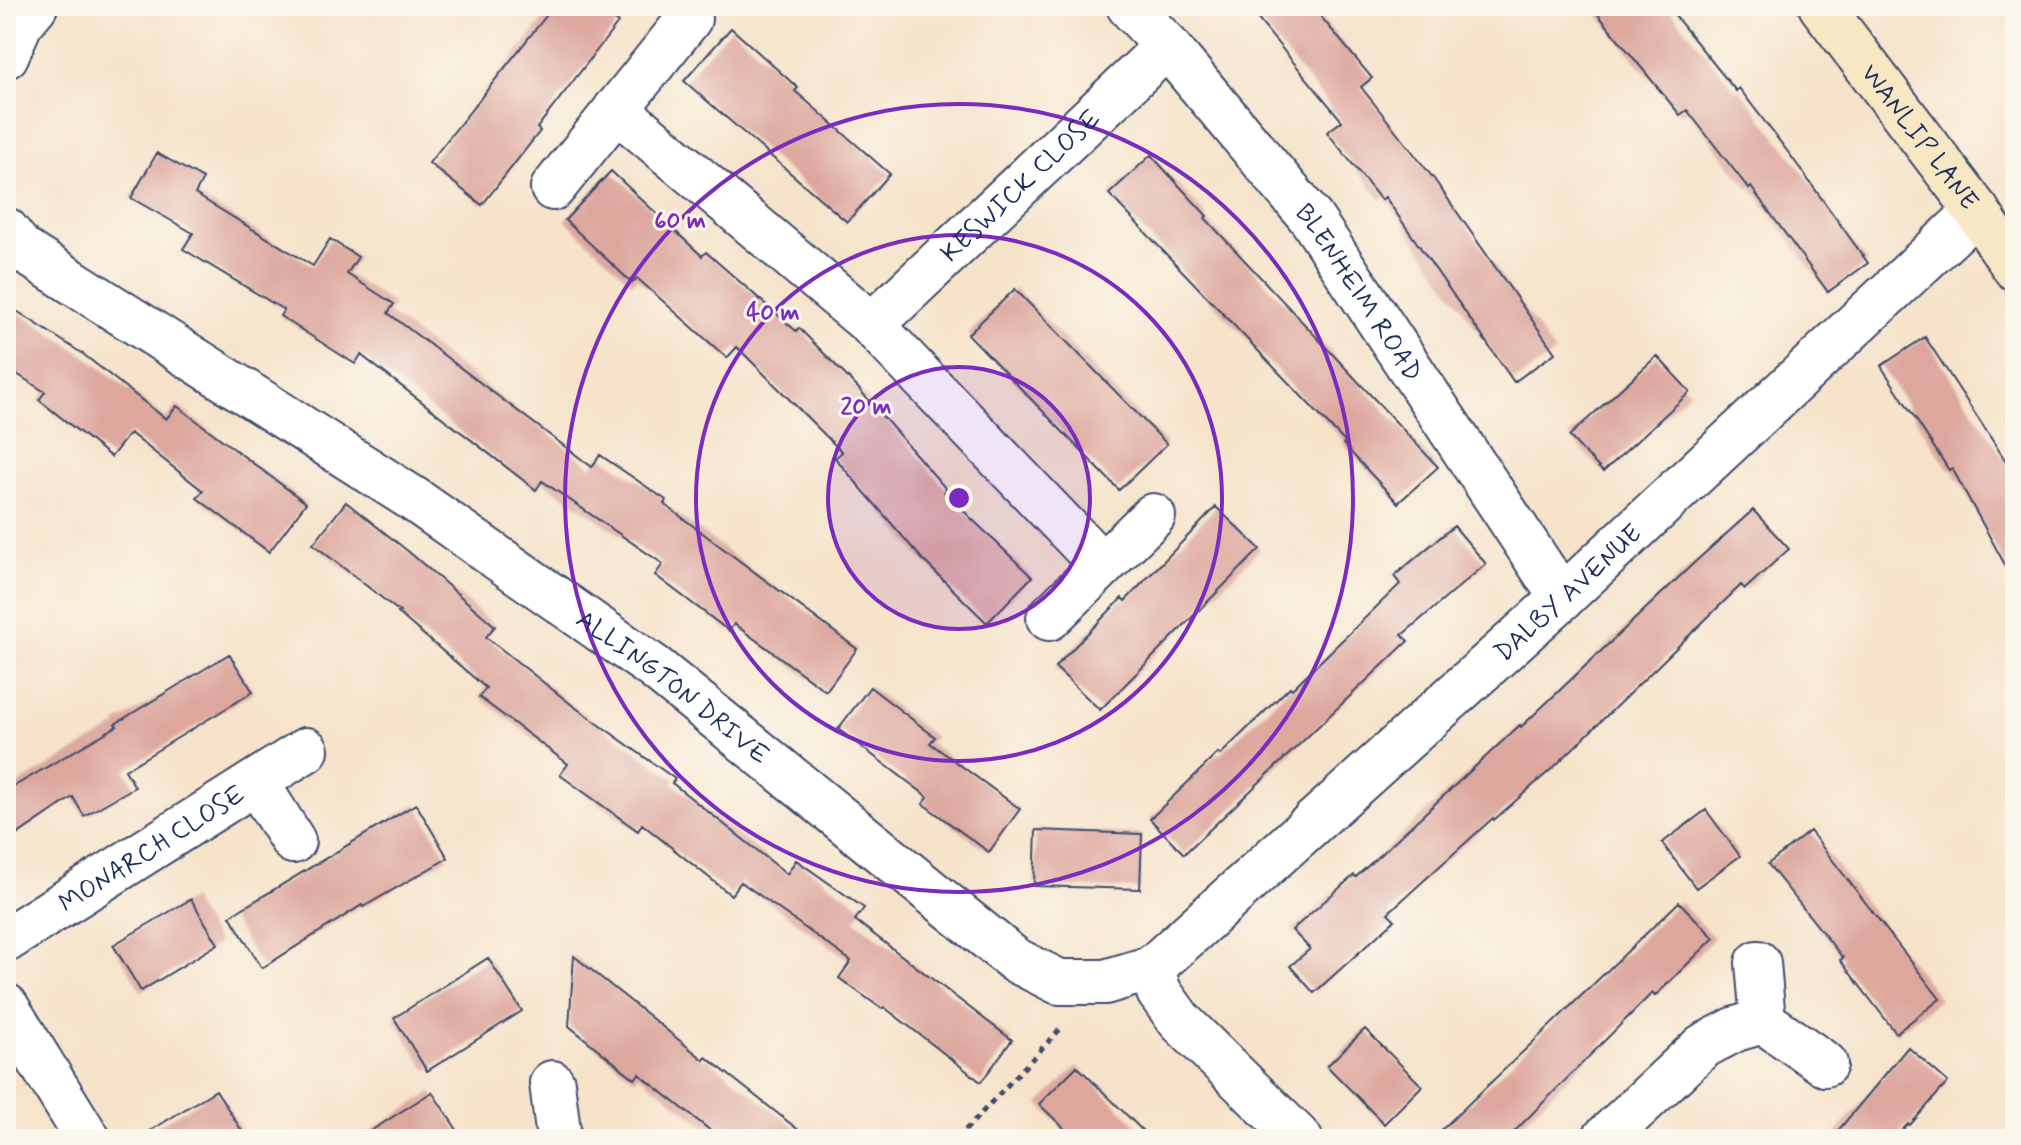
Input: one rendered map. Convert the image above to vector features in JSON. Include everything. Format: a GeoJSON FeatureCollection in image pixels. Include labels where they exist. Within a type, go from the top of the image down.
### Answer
{"type":"FeatureCollection","features":[{"type":"Feature","properties":{"kind":"street"},"geometry":{"type":"LineString","coordinates":[[6,56],[20,24],[35,6]]}},
{"type":"Feature","properties":{"kind":"street","name":"BLENHEIM ROAD"},"geometry":{"type":"LineString","coordinates":[[1129,6],[1167,46],[1311,218],[1562,598]]}},
{"type":"Feature","properties":{"kind":"street","name":"WANLIP LANE"},"geometry":{"type":"LineString","coordinates":[[1821,6],[1977,211],[2015,268]]}},
{"type":"Feature","properties":{"kind":"street"},"geometry":{"type":"LineString","coordinates":[[553,188],[689,19]]}},
{"type":"Feature","properties":{"kind":"street","name":"KESWICK CLOSE"},"geometry":{"type":"LineString","coordinates":[[872,325],[1167,46]]}},
{"type":"Feature","properties":{"kind":"street"},"geometry":{"type":"LineString","coordinates":[[616,109],[872,325],[1102,565]]}},
{"type":"Feature","properties":{"kind":"street","name":"DALBY AVENUE"},"geometry":{"type":"LineString","coordinates":[[1152,968],[1562,598],[1977,211]]}},
{"type":"Feature","properties":{"kind":"street","name":"ALLINGTON DRIVE"},"geometry":{"type":"LineString","coordinates":[[6,230],[21,249],[415,500],[655,668],[1015,960],[1059,982],[1105,982],[1152,968]]}},
{"type":"Feature","properties":{"kind":"street"},"geometry":{"type":"LineString","coordinates":[[1049,618],[1153,516]]}},
{"type":"Feature","properties":{"kind":"street","name":"MONARCH CLOSE"},"geometry":{"type":"LineString","coordinates":[[6,940],[306,750]]}},
{"type":"Feature","properties":{"kind":"street","name":"MONARCH CLOSE"},"geometry":{"type":"LineString","coordinates":[[256,782],[293,841]]}},
{"type":"Feature","properties":{"kind":"street"},"geometry":{"type":"LineString","coordinates":[[1758,963],[1763,1021]]}},
{"type":"Feature","properties":{"kind":"street"},"geometry":{"type":"LineString","coordinates":[[1152,968],[1159,992],[1180,1021],[1300,1139]]}},
{"type":"Feature","properties":{"kind":"street"},"geometry":{"type":"LineString","coordinates":[[6,1006],[88,1139]]}},
{"type":"Feature","properties":{"kind":"street"},"geometry":{"type":"LineString","coordinates":[[1763,1021],[1825,1064]]}},
{"type":"Feature","properties":{"kind":"street"},"geometry":{"type":"LineString","coordinates":[[1604,1139],[1703,1046],[1736,1029],[1763,1021]]}},
{"type":"Feature","properties":{"kind":"street"},"geometry":{"type":"LineString","coordinates":[[552,1083],[559,1139]]}},
{"type":"Feature","properties":{"kind":"path"},"geometry":{"type":"LineString","coordinates":[[957,1139],[1105,982]]}},
{"type":"Feature","properties":{"kind":"building"},"geometry":{"type":"Polygon","coordinates":[[[554,6],[597,6],[618,23],[482,205],[429,163],[554,6]]]}},
{"type":"Feature","properties":{"kind":"building"},"geometry":{"type":"Polygon","coordinates":[[[1247,6],[1312,6],[1372,78],[1361,87],[1434,179],[1555,353],[1514,382],[1385,197],[1381,200],[1327,132],[1342,121],[1247,6]]]}},
{"type":"Feature","properties":{"kind":"building"},"geometry":{"type":"Polygon","coordinates":[[[1591,6],[1667,6],[1736,91],[1739,88],[1868,263],[1828,292],[1751,187],[1749,189],[1687,110],[1680,115],[1591,6]]]}},
{"type":"Feature","properties":{"kind":"building"},"geometry":{"type":"Polygon","coordinates":[[[731,28],[798,88],[795,91],[890,174],[847,222],[684,81],[731,28]]]}},
{"type":"Feature","properties":{"kind":"building"},"geometry":{"type":"Polygon","coordinates":[[[157,153],[203,179],[195,194],[313,266],[330,239],[358,257],[347,274],[394,304],[388,313],[592,467],[600,455],[666,500],[664,504],[857,649],[826,691],[734,624],[729,631],[655,575],[663,564],[542,481],[536,490],[361,355],[355,364],[280,316],[284,310],[183,249],[193,233],[131,198],[157,153]]]}},
{"type":"Feature","properties":{"kind":"building"},"geometry":{"type":"Polygon","coordinates":[[[1151,155],[1207,216],[1205,218],[1438,467],[1398,503],[1343,444],[1345,442],[1109,194],[1151,155]]]}},
{"type":"Feature","properties":{"kind":"building"},"geometry":{"type":"Polygon","coordinates":[[[611,171],[702,256],[706,252],[796,331],[799,328],[858,388],[947,490],[944,492],[1032,577],[987,623],[923,560],[835,458],[842,452],[737,347],[727,358],[637,278],[632,283],[565,220],[611,171]]]}},
{"type":"Feature","properties":{"kind":"building"},"geometry":{"type":"Polygon","coordinates":[[[1015,289],[1167,444],[1119,490],[968,334],[1015,289]]]}},
{"type":"Feature","properties":{"kind":"building"},"geometry":{"type":"Polygon","coordinates":[[[6,304],[83,354],[166,419],[177,406],[306,503],[269,552],[197,498],[203,491],[130,433],[111,457],[39,400],[45,392],[6,367],[6,304]]]}},
{"type":"Feature","properties":{"kind":"building"},"geometry":{"type":"Polygon","coordinates":[[[1925,337],[2015,475],[2015,583],[1952,468],[1949,470],[1881,366],[1925,337]]]}},
{"type":"Feature","properties":{"kind":"building"},"geometry":{"type":"Polygon","coordinates":[[[1657,356],[1690,392],[1603,472],[1569,436],[1657,356]]]}},
{"type":"Feature","properties":{"kind":"building"},"geometry":{"type":"Polygon","coordinates":[[[346,502],[495,626],[486,637],[572,705],[675,779],[672,783],[787,874],[796,860],[864,908],[855,920],[1012,1040],[981,1082],[884,1007],[882,1009],[839,978],[851,961],[741,882],[731,895],[642,824],[638,831],[560,775],[568,764],[479,697],[486,688],[400,612],[313,544],[346,502]]]}},
{"type":"Feature","properties":{"kind":"building"},"geometry":{"type":"Polygon","coordinates":[[[1216,507],[1260,549],[1100,710],[1055,667],[1122,598],[1125,601],[1216,507]]]}},
{"type":"Feature","properties":{"kind":"building"},"geometry":{"type":"Polygon","coordinates":[[[1753,510],[1789,549],[1745,589],[1741,585],[1556,765],[1388,913],[1395,920],[1314,993],[1290,966],[1310,949],[1292,930],[1354,875],[1356,877],[1521,727],[1753,510]]]}},
{"type":"Feature","properties":{"kind":"building"},"geometry":{"type":"Polygon","coordinates":[[[1454,526],[1486,564],[1402,635],[1408,641],[1184,854],[1150,819],[1290,687],[1292,689],[1400,584],[1394,576],[1454,526]]]}},
{"type":"Feature","properties":{"kind":"building"},"geometry":{"type":"Polygon","coordinates":[[[229,654],[253,692],[125,770],[135,787],[84,816],[73,797],[6,842],[6,791],[117,726],[115,724],[229,654]]]}},
{"type":"Feature","properties":{"kind":"building"},"geometry":{"type":"Polygon","coordinates":[[[870,687],[935,737],[930,743],[1020,809],[989,852],[923,804],[928,797],[838,729],[870,687]]]}},
{"type":"Feature","properties":{"kind":"building"},"geometry":{"type":"Polygon","coordinates":[[[416,804],[448,858],[362,905],[262,968],[230,916],[416,804]]]}},
{"type":"Feature","properties":{"kind":"building"},"geometry":{"type":"Polygon","coordinates":[[[1706,810],[1740,856],[1696,888],[1662,843],[1706,810]]]}},
{"type":"Feature","properties":{"kind":"building"},"geometry":{"type":"Polygon","coordinates":[[[1036,830],[1142,834],[1140,889],[1034,886],[1036,830]]]}},
{"type":"Feature","properties":{"kind":"building"},"geometry":{"type":"Polygon","coordinates":[[[1810,831],[1940,999],[1896,1033],[1840,960],[1843,958],[1768,864],[1810,831]]]}},
{"type":"Feature","properties":{"kind":"building"},"geometry":{"type":"Polygon","coordinates":[[[191,899],[218,944],[141,991],[113,945],[191,899]]]}},
{"type":"Feature","properties":{"kind":"building"},"geometry":{"type":"Polygon","coordinates":[[[1679,902],[1714,938],[1655,996],[1652,993],[1507,1139],[1432,1139],[1679,902]]]}},
{"type":"Feature","properties":{"kind":"building"},"geometry":{"type":"Polygon","coordinates":[[[574,956],[704,1060],[706,1057],[810,1139],[721,1139],[639,1074],[635,1079],[569,1026],[574,956]]]}},
{"type":"Feature","properties":{"kind":"building"},"geometry":{"type":"Polygon","coordinates":[[[488,958],[522,1011],[427,1071],[394,1018],[488,958]]]}},
{"type":"Feature","properties":{"kind":"building"},"geometry":{"type":"Polygon","coordinates":[[[1365,1029],[1422,1086],[1384,1124],[1327,1066],[1365,1029]]]}},
{"type":"Feature","properties":{"kind":"building"},"geometry":{"type":"Polygon","coordinates":[[[1908,1047],[1948,1082],[1894,1139],[1831,1139],[1908,1047]]]}},
{"type":"Feature","properties":{"kind":"building"},"geometry":{"type":"Polygon","coordinates":[[[1077,1066],[1151,1139],[1075,1139],[1039,1104],[1077,1066]]]}},
{"type":"Feature","properties":{"kind":"building"},"geometry":{"type":"Polygon","coordinates":[[[216,1090],[247,1139],[137,1139],[216,1090]]]}},
{"type":"Feature","properties":{"kind":"building"},"geometry":{"type":"Polygon","coordinates":[[[432,1092],[463,1139],[358,1139],[432,1092]]]}}]}
